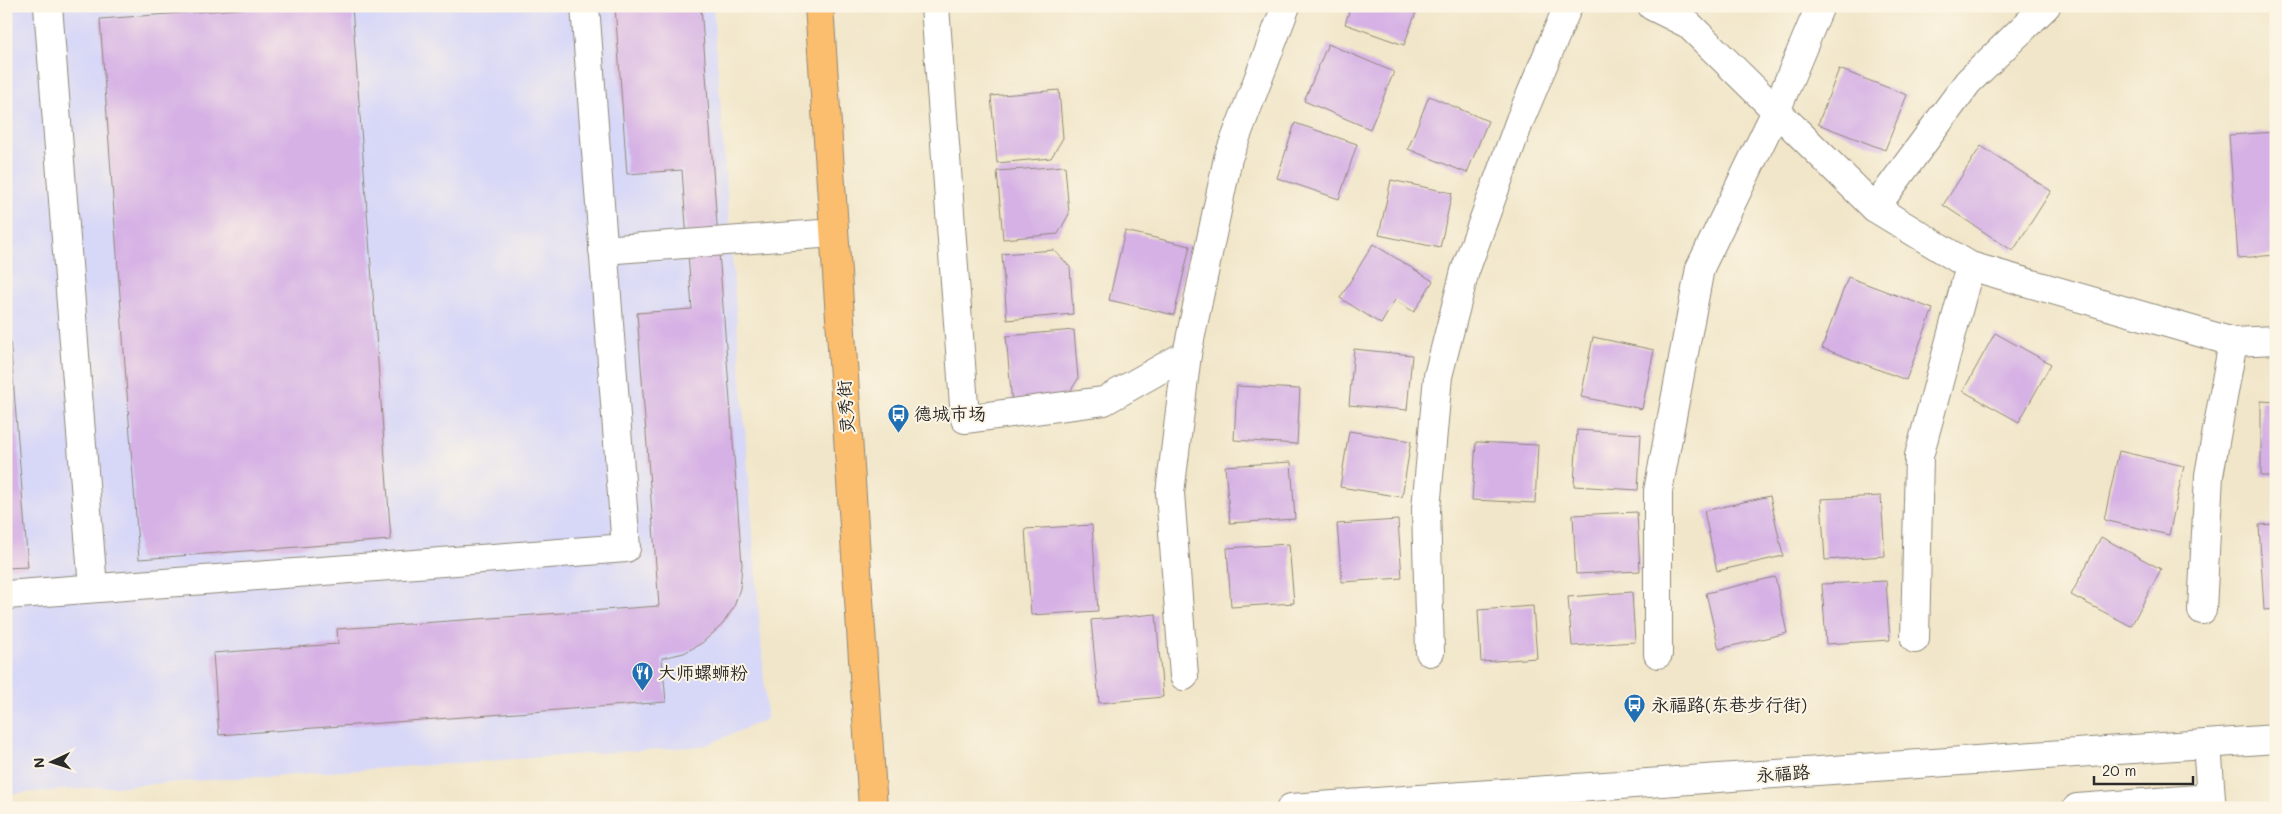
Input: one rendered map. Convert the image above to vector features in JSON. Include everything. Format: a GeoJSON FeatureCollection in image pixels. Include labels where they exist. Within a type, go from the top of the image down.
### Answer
{"type":"FeatureCollection","features":[{"type":"Feature","properties":{"kind":"main road","name":"灵秀街"},"geometry":{"type":"LineString","coordinates":[[819,6],[873,808]]}},
{"type":"Feature","properties":{"kind":"street"},"geometry":{"type":"LineString","coordinates":[[48,6],[93,588]]}},
{"type":"Feature","properties":{"kind":"street"},"geometry":{"type":"LineString","coordinates":[[6,594],[626,548],[585,6]]}},
{"type":"Feature","properties":{"kind":"street"},"geometry":{"type":"LineString","coordinates":[[935,6],[965,419],[1104,401],[1187,354]]}},
{"type":"Feature","properties":{"kind":"street"},"geometry":{"type":"LineString","coordinates":[[1184,676],[1170,493],[1187,354],[1228,158],[1286,6]]}},
{"type":"Feature","properties":{"kind":"street"},"geometry":{"type":"LineString","coordinates":[[1430,652],[1426,509],[1438,376],[1465,271],[1520,120],[1568,6]]}},
{"type":"Feature","properties":{"kind":"street"},"geometry":{"type":"LineString","coordinates":[[1652,6],[1688,24],[1875,208],[1970,266],[2233,342],[2276,340]]}},
{"type":"Feature","properties":{"kind":"street"},"geometry":{"type":"LineString","coordinates":[[1658,654],[1658,491],[1700,268],[1776,111],[1820,6]]}},
{"type":"Feature","properties":{"kind":"street"},"geometry":{"type":"LineString","coordinates":[[1875,208],[1968,82],[2046,6]]}},
{"type":"Feature","properties":{"kind":"street"},"geometry":{"type":"LineString","coordinates":[[603,250],[834,233]]}},
{"type":"Feature","properties":{"kind":"street"},"geometry":{"type":"LineString","coordinates":[[1915,638],[1919,456],[1970,266]]}},
{"type":"Feature","properties":{"kind":"street"},"geometry":{"type":"LineString","coordinates":[[2202,610],[2209,475],[2233,342]]}},
{"type":"Feature","properties":{"kind":"street","name":"永福路"},"geometry":{"type":"LineString","coordinates":[[1290,808],[1369,805],[2276,740]]}},
{"type":"Feature","properties":{"kind":"street"},"geometry":{"type":"LineString","coordinates":[[2077,808],[2211,798],[2207,744]]}},
{"type":"Feature","properties":{"kind":"shaded area"},"geometry":{"type":"Polygon","coordinates":[[[6,6],[713,6],[767,719],[704,746],[6,794],[6,6]]]}},
{"type":"Feature","properties":{"kind":"building"},"geometry":{"type":"Polygon","coordinates":[[[279,6],[352,6],[391,540],[139,559],[100,19],[279,6]]]}},
{"type":"Feature","properties":{"kind":"building"},"geometry":{"type":"Polygon","coordinates":[[[615,6],[701,6],[742,565],[740,588],[734,607],[722,625],[702,643],[684,653],[662,658],[666,702],[219,735],[213,653],[338,644],[337,629],[659,606],[637,313],[692,309],[682,170],[627,174],[615,6]]]}},
{"type":"Feature","properties":{"kind":"building"},"geometry":{"type":"Polygon","coordinates":[[[1351,6],[1402,6],[1416,12],[1404,45],[1345,24],[1351,6]]]}},
{"type":"Feature","properties":{"kind":"building"},"geometry":{"type":"Polygon","coordinates":[[[1328,44],[1394,72],[1370,129],[1304,101],[1328,44]]]}},
{"type":"Feature","properties":{"kind":"building"},"geometry":{"type":"Polygon","coordinates":[[[1839,69],[1907,95],[1885,150],[1818,124],[1839,69]]]}},
{"type":"Feature","properties":{"kind":"building"},"geometry":{"type":"Polygon","coordinates":[[[1059,90],[1063,138],[1051,158],[997,163],[991,96],[1059,90]]]}},
{"type":"Feature","properties":{"kind":"building"},"geometry":{"type":"Polygon","coordinates":[[[1429,96],[1488,121],[1467,173],[1408,149],[1429,96]]]}},
{"type":"Feature","properties":{"kind":"building"},"geometry":{"type":"Polygon","coordinates":[[[1295,123],[1357,144],[1339,199],[1277,178],[1295,123]]]}},
{"type":"Feature","properties":{"kind":"building"},"geometry":{"type":"Polygon","coordinates":[[[2276,132],[2276,255],[2238,258],[2229,135],[2276,132]]]}},
{"type":"Feature","properties":{"kind":"building"},"geometry":{"type":"Polygon","coordinates":[[[1981,146],[2051,191],[2013,251],[1943,205],[1981,146]]]}},
{"type":"Feature","properties":{"kind":"building"},"geometry":{"type":"Polygon","coordinates":[[[1065,166],[1069,214],[1058,234],[1003,239],[997,171],[1065,166]]]}},
{"type":"Feature","properties":{"kind":"building"},"geometry":{"type":"Polygon","coordinates":[[[1391,180],[1452,193],[1440,248],[1379,235],[1391,180]]]}},
{"type":"Feature","properties":{"kind":"building"},"geometry":{"type":"Polygon","coordinates":[[[1125,231],[1190,246],[1174,315],[1109,300],[1125,231]]]}},
{"type":"Feature","properties":{"kind":"building"},"geometry":{"type":"Polygon","coordinates":[[[1373,244],[1433,281],[1414,312],[1395,300],[1381,324],[1340,298],[1373,244]]]}},
{"type":"Feature","properties":{"kind":"building"},"geometry":{"type":"Polygon","coordinates":[[[1054,250],[1070,267],[1073,314],[1007,320],[1002,254],[1054,250]]]}},
{"type":"Feature","properties":{"kind":"building"},"geometry":{"type":"Polygon","coordinates":[[[1848,277],[1933,309],[1906,380],[1822,348],[1848,277]]]}},
{"type":"Feature","properties":{"kind":"building"},"geometry":{"type":"Polygon","coordinates":[[[6,289],[28,567],[6,568],[6,289]]]}},
{"type":"Feature","properties":{"kind":"building"},"geometry":{"type":"Polygon","coordinates":[[[1074,330],[1078,379],[1066,398],[1012,403],[1006,336],[1074,330]]]}},
{"type":"Feature","properties":{"kind":"building"},"geometry":{"type":"Polygon","coordinates":[[[1995,333],[2051,364],[2019,422],[1963,391],[1995,333]]]}},
{"type":"Feature","properties":{"kind":"building"},"geometry":{"type":"Polygon","coordinates":[[[1593,337],[1654,350],[1642,409],[1581,397],[1593,337]]]}},
{"type":"Feature","properties":{"kind":"building"},"geometry":{"type":"Polygon","coordinates":[[[1354,349],[1412,355],[1407,410],[1349,405],[1354,349]]]}},
{"type":"Feature","properties":{"kind":"building"},"geometry":{"type":"Polygon","coordinates":[[[1237,386],[1300,389],[1297,444],[1234,440],[1237,386]]]}},
{"type":"Feature","properties":{"kind":"building"},"geometry":{"type":"Polygon","coordinates":[[[2261,401],[2276,402],[2276,476],[2261,476],[2261,401]]]}},
{"type":"Feature","properties":{"kind":"building"},"geometry":{"type":"Polygon","coordinates":[[[1577,430],[1641,434],[1638,490],[1574,486],[1577,430]]]}},
{"type":"Feature","properties":{"kind":"building"},"geometry":{"type":"Polygon","coordinates":[[[1349,431],[1411,441],[1402,497],[1340,487],[1349,431]]]}},
{"type":"Feature","properties":{"kind":"building"},"geometry":{"type":"Polygon","coordinates":[[[1476,442],[1538,445],[1535,503],[1472,500],[1476,442]]]}},
{"type":"Feature","properties":{"kind":"building"},"geometry":{"type":"Polygon","coordinates":[[[2119,451],[2184,466],[2169,535],[2104,520],[2119,451]]]}},
{"type":"Feature","properties":{"kind":"building"},"geometry":{"type":"Polygon","coordinates":[[[1291,462],[1295,519],[1230,523],[1225,466],[1291,462]]]}},
{"type":"Feature","properties":{"kind":"building"},"geometry":{"type":"Polygon","coordinates":[[[1770,496],[1783,556],[1717,571],[1704,511],[1770,496]]]}},
{"type":"Feature","properties":{"kind":"building"},"geometry":{"type":"Polygon","coordinates":[[[1881,496],[1885,556],[1825,560],[1821,499],[1881,496]]]}},
{"type":"Feature","properties":{"kind":"building"},"geometry":{"type":"Polygon","coordinates":[[[1637,512],[1640,571],[1576,574],[1573,515],[1637,512]]]}},
{"type":"Feature","properties":{"kind":"building"},"geometry":{"type":"Polygon","coordinates":[[[1398,520],[1402,578],[1342,582],[1337,524],[1398,520]]]}},
{"type":"Feature","properties":{"kind":"building"},"geometry":{"type":"Polygon","coordinates":[[[2276,524],[2276,609],[2264,610],[2259,525],[2276,524]]]}},
{"type":"Feature","properties":{"kind":"building"},"geometry":{"type":"Polygon","coordinates":[[[1092,525],[1098,611],[1031,615],[1025,529],[1092,525]]]}},
{"type":"Feature","properties":{"kind":"building"},"geometry":{"type":"Polygon","coordinates":[[[2101,537],[2161,569],[2131,626],[2071,595],[2101,537]]]}},
{"type":"Feature","properties":{"kind":"building"},"geometry":{"type":"Polygon","coordinates":[[[1289,544],[1294,603],[1231,607],[1227,548],[1289,544]]]}},
{"type":"Feature","properties":{"kind":"building"},"geometry":{"type":"Polygon","coordinates":[[[1775,577],[1787,633],[1719,649],[1706,593],[1775,577]]]}},
{"type":"Feature","properties":{"kind":"building"},"geometry":{"type":"Polygon","coordinates":[[[1886,581],[1890,640],[1826,644],[1822,584],[1886,581]]]}},
{"type":"Feature","properties":{"kind":"building"},"geometry":{"type":"Polygon","coordinates":[[[1632,592],[1635,642],[1572,646],[1568,597],[1632,592]]]}},
{"type":"Feature","properties":{"kind":"building"},"geometry":{"type":"Polygon","coordinates":[[[1533,606],[1537,658],[1481,662],[1478,610],[1533,606]]]}},
{"type":"Feature","properties":{"kind":"building"},"geometry":{"type":"Polygon","coordinates":[[[1156,614],[1163,697],[1099,703],[1091,620],[1156,614]]]}},
{"type":"Feature","properties":{"kind":"place","name":"德城市场"},"geometry":{"type":"Point","coordinates":[898,433]}},
{"type":"Feature","properties":{"kind":"place","name":"大师螺蛳粉"},"geometry":{"type":"Point","coordinates":[642,692]}},
{"type":"Feature","properties":{"kind":"place","name":"永福路(东巷步行街)"},"geometry":{"type":"Point","coordinates":[1635,724]}}]}
